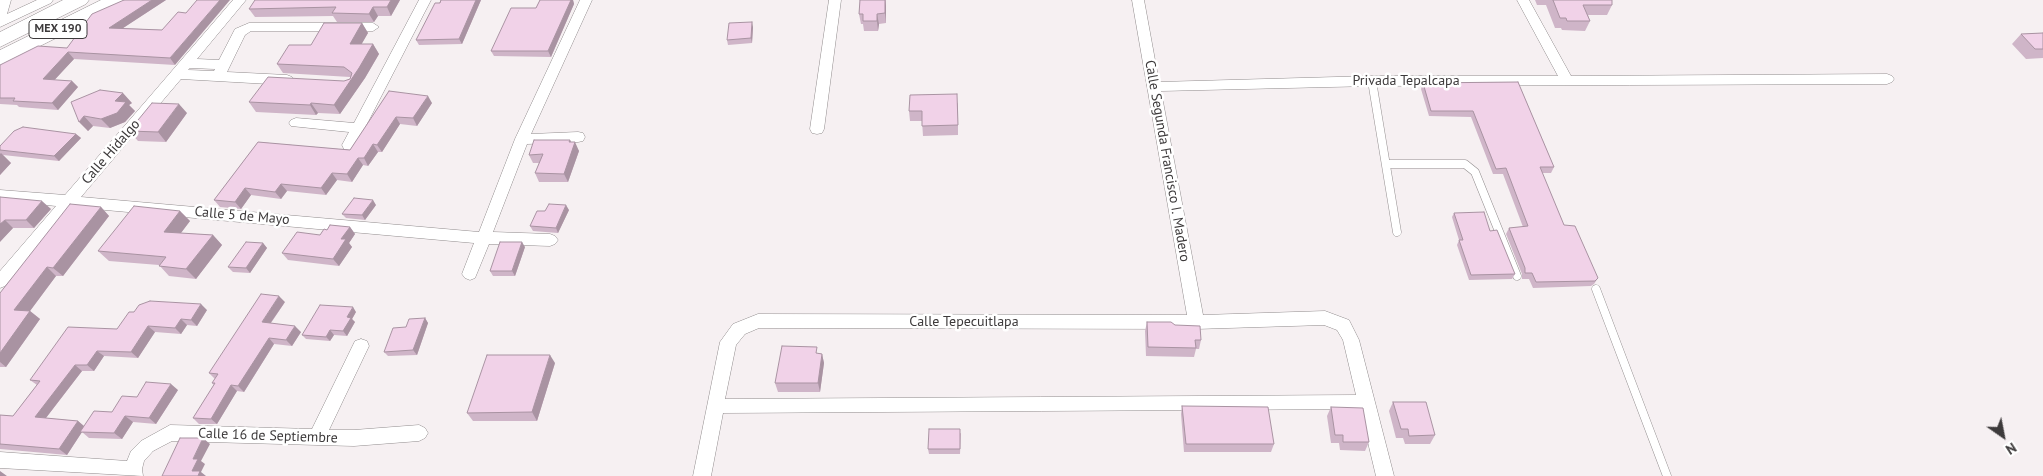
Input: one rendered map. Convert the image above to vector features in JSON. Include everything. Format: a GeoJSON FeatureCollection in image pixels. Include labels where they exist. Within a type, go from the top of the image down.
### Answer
{"type":"FeatureCollection","features":[{"type":"Feature","properties":{"kind":"main road","name":"MEX 190"},"geometry":{"type":"LineString","coordinates":[[0,40],[79,0]]}},
{"type":"Feature","properties":{"kind":"main road","name":"MEX 190"},"geometry":{"type":"LineString","coordinates":[[0,59],[117,0]]}},
{"type":"Feature","properties":{"kind":"street"},"geometry":{"type":"LineString","coordinates":[[0,18],[5,0]]}},
{"type":"Feature","properties":{"kind":"street"},"geometry":{"type":"LineString","coordinates":[[0,23],[47,0]]}},
{"type":"Feature","properties":{"kind":"street","name":"Calle Hidalgo"},"geometry":{"type":"LineString","coordinates":[[0,282],[240,0]]}},
{"type":"Feature","properties":{"kind":"street"},"geometry":{"type":"LineString","coordinates":[[349,146],[425,0]]}},
{"type":"Feature","properties":{"kind":"street"},"geometry":{"type":"LineString","coordinates":[[470,274],[522,139],[586,0]]}},
{"type":"Feature","properties":{"kind":"street"},"geometry":{"type":"LineString","coordinates":[[817,128],[836,0]]}},
{"type":"Feature","properties":{"kind":"street","name":"Calle Segunda Francisco I. Madero"},"geometry":{"type":"LineString","coordinates":[[1138,0],[1196,322]]}},
{"type":"Feature","properties":{"kind":"street"},"geometry":{"type":"LineString","coordinates":[[1523,0],[1563,71],[1566,80]]}},
{"type":"Feature","properties":{"kind":"street"},"geometry":{"type":"LineString","coordinates":[[221,70],[240,32],[249,27],[373,27]]}},
{"type":"Feature","properties":{"kind":"street"},"geometry":{"type":"LineString","coordinates":[[188,63],[221,70],[303,81]]}},
{"type":"Feature","properties":{"kind":"street"},"geometry":{"type":"LineString","coordinates":[[178,74],[221,70]]}},
{"type":"Feature","properties":{"kind":"street","name":"Privada Tepalcapa"},"geometry":{"type":"LineString","coordinates":[[1154,87],[1372,81],[1548,82],[1566,80],[1887,79]]}},
{"type":"Feature","properties":{"kind":"street"},"geometry":{"type":"LineString","coordinates":[[296,123],[359,128]]}},
{"type":"Feature","properties":{"kind":"street"},"geometry":{"type":"LineString","coordinates":[[522,139],[578,137]]}},
{"type":"Feature","properties":{"kind":"street","name":"Calle 5 de Mayo"},"geometry":{"type":"LineString","coordinates":[[0,195],[484,238],[550,240]]}},
{"type":"Feature","properties":{"kind":"street","name":"Calle Tepecuitlapa"},"geometry":{"type":"LineString","coordinates":[[702,476],[728,342],[739,329],[758,321],[1196,322],[1325,318],[1343,325],[1351,340],[1367,402]]}},
{"type":"Feature","properties":{"kind":"street"},"geometry":{"type":"LineString","coordinates":[[316,438],[361,346]]}},
{"type":"Feature","properties":{"kind":"street"},"geometry":{"type":"LineString","coordinates":[[716,406],[1367,402],[1385,476]]}},
{"type":"Feature","properties":{"kind":"street","name":"Calle 16 de Septiembre"},"geometry":{"type":"LineString","coordinates":[[0,460],[134,472],[137,457],[148,446],[170,434],[354,438],[419,433]]}},
{"type":"Feature","properties":{"kind":"lane"},"geometry":{"type":"LineString","coordinates":[[1372,81],[1397,232]]}},
{"type":"Feature","properties":{"kind":"lane"},"geometry":{"type":"LineString","coordinates":[[1386,164],[1465,164],[1474,172],[1517,276]]}},
{"type":"Feature","properties":{"kind":"lane"},"geometry":{"type":"LineString","coordinates":[[1596,289],[1666,476]]}},
{"type":"Feature","properties":{"kind":"building"},"geometry":{"type":"Polygon","coordinates":[[[124,0],[152,0],[109,28],[162,30],[178,12],[186,13],[197,0],[220,0],[170,58],[68,52],[43,79],[72,81],[52,103],[13,101],[15,98],[0,98],[0,65],[38,46],[67,48],[92,14],[124,0]]]}},
{"type":"Feature","properties":{"kind":"building"},"geometry":{"type":"Polygon","coordinates":[[[255,0],[391,0],[387,7],[373,7],[369,14],[332,13],[336,7],[249,9],[255,0]]]}},
{"type":"Feature","properties":{"kind":"building"},"geometry":{"type":"Polygon","coordinates":[[[441,0],[476,0],[459,39],[416,40],[435,3],[440,3],[441,0]]]}},
{"type":"Feature","properties":{"kind":"building"},"geometry":{"type":"Polygon","coordinates":[[[540,0],[571,0],[548,51],[491,51],[511,8],[536,8],[540,0]]]}},
{"type":"Feature","properties":{"kind":"building"},"geometry":{"type":"Polygon","coordinates":[[[860,0],[885,0],[885,13],[877,14],[877,21],[863,21],[863,14],[859,14],[860,0]]]}},
{"type":"Feature","properties":{"kind":"building"},"geometry":{"type":"Polygon","coordinates":[[[1553,0],[1612,0],[1612,5],[1583,5],[1590,21],[1567,21],[1566,18],[1560,18],[1553,0]]]}},
{"type":"Feature","properties":{"kind":"building"},"geometry":{"type":"Polygon","coordinates":[[[752,22],[751,38],[727,40],[729,23],[752,22]]]}},
{"type":"Feature","properties":{"kind":"building"},"geometry":{"type":"Polygon","coordinates":[[[324,23],[362,23],[350,44],[373,44],[334,105],[249,102],[268,77],[344,81],[350,79],[352,73],[344,67],[277,64],[289,45],[311,45],[324,23]]]}},
{"type":"Feature","properties":{"kind":"building"},"geometry":{"type":"Polygon","coordinates":[[[2043,33],[2043,49],[2035,49],[2021,34],[2043,33]]]}},
{"type":"Feature","properties":{"kind":"building"},"geometry":{"type":"Polygon","coordinates":[[[1518,82],[1554,167],[1540,167],[1564,225],[1575,226],[1598,278],[1595,281],[1536,282],[1532,273],[1525,273],[1525,268],[1509,228],[1528,226],[1506,168],[1496,169],[1473,111],[1431,111],[1423,83],[1518,82]]]}},
{"type":"Feature","properties":{"kind":"building"},"geometry":{"type":"Polygon","coordinates":[[[100,90],[123,93],[115,101],[126,102],[117,113],[101,119],[84,116],[79,122],[71,102],[100,90]]]}},
{"type":"Feature","properties":{"kind":"building"},"geometry":{"type":"Polygon","coordinates":[[[389,91],[428,96],[413,118],[396,117],[377,145],[373,144],[364,158],[358,158],[347,174],[332,173],[321,188],[281,184],[275,192],[245,188],[235,202],[214,200],[258,142],[350,150],[389,91]]]}},
{"type":"Feature","properties":{"kind":"building"},"geometry":{"type":"Polygon","coordinates":[[[957,94],[958,125],[922,126],[922,111],[909,111],[910,95],[957,94]]]}},
{"type":"Feature","properties":{"kind":"building"},"geometry":{"type":"Polygon","coordinates":[[[152,103],[179,104],[158,132],[129,131],[152,103]]]}},
{"type":"Feature","properties":{"kind":"building"},"geometry":{"type":"Polygon","coordinates":[[[23,127],[76,134],[54,156],[0,150],[0,146],[14,131],[23,127]]]}},
{"type":"Feature","properties":{"kind":"building"},"geometry":{"type":"Polygon","coordinates":[[[534,140],[570,140],[569,142],[575,142],[564,174],[535,173],[543,154],[529,155],[534,140]]]}},
{"type":"Feature","properties":{"kind":"building"},"geometry":{"type":"Polygon","coordinates":[[[0,197],[42,201],[26,220],[5,220],[0,224],[0,197]]]}},
{"type":"Feature","properties":{"kind":"building"},"geometry":{"type":"Polygon","coordinates":[[[354,198],[373,200],[362,215],[342,214],[354,198]]]}},
{"type":"Feature","properties":{"kind":"building"},"geometry":{"type":"Polygon","coordinates":[[[70,204],[101,207],[53,268],[47,267],[14,310],[30,311],[0,353],[0,293],[70,204]]]}},
{"type":"Feature","properties":{"kind":"building"},"geometry":{"type":"Polygon","coordinates":[[[549,204],[566,205],[556,228],[530,226],[537,211],[545,211],[549,204]]]}},
{"type":"Feature","properties":{"kind":"building"},"geometry":{"type":"Polygon","coordinates":[[[134,206],[180,211],[164,232],[213,235],[186,269],[159,266],[166,257],[98,251],[134,206]]]}},
{"type":"Feature","properties":{"kind":"building"},"geometry":{"type":"Polygon","coordinates":[[[1484,212],[1490,231],[1497,230],[1515,274],[1471,275],[1459,240],[1463,240],[1454,213],[1484,212]]]}},
{"type":"Feature","properties":{"kind":"building"},"geometry":{"type":"Polygon","coordinates":[[[330,225],[350,227],[341,239],[346,239],[333,259],[282,253],[297,232],[320,235],[330,225]]]}},
{"type":"Feature","properties":{"kind":"building"},"geometry":{"type":"Polygon","coordinates":[[[246,242],[263,243],[246,268],[228,267],[246,242]]]}},
{"type":"Feature","properties":{"kind":"building"},"geometry":{"type":"Polygon","coordinates":[[[500,242],[522,242],[512,271],[490,271],[500,242]]]}},
{"type":"Feature","properties":{"kind":"building"},"geometry":{"type":"Polygon","coordinates":[[[261,294],[279,296],[262,322],[295,326],[286,340],[269,338],[238,386],[231,385],[211,419],[193,418],[215,383],[212,383],[218,374],[209,373],[261,294]]]}},
{"type":"Feature","properties":{"kind":"building"},"geometry":{"type":"Polygon","coordinates":[[[150,301],[201,304],[191,320],[181,319],[175,328],[148,326],[131,352],[97,351],[87,365],[75,365],[35,417],[78,421],[59,449],[0,444],[0,415],[13,416],[40,381],[30,380],[68,327],[117,329],[129,312],[134,312],[139,305],[150,301]]]}},
{"type":"Feature","properties":{"kind":"building"},"geometry":{"type":"Polygon","coordinates":[[[320,305],[353,307],[347,317],[351,318],[343,331],[330,330],[326,337],[302,335],[320,305]]]}},
{"type":"Feature","properties":{"kind":"building"},"geometry":{"type":"Polygon","coordinates":[[[425,318],[413,350],[384,352],[393,328],[406,327],[409,319],[425,318]]]}},
{"type":"Feature","properties":{"kind":"building"},"geometry":{"type":"Polygon","coordinates":[[[1147,322],[1171,322],[1175,325],[1200,326],[1201,340],[1195,340],[1196,348],[1148,347],[1147,322]]]}},
{"type":"Feature","properties":{"kind":"building"},"geometry":{"type":"Polygon","coordinates":[[[782,346],[817,347],[816,353],[822,354],[818,383],[775,383],[782,346]]]}},
{"type":"Feature","properties":{"kind":"building"},"geometry":{"type":"Polygon","coordinates":[[[487,355],[550,355],[532,412],[467,413],[487,355]]]}},
{"type":"Feature","properties":{"kind":"building"},"geometry":{"type":"Polygon","coordinates":[[[146,382],[171,384],[149,418],[125,416],[114,433],[80,432],[94,411],[112,412],[122,396],[137,397],[146,382]]]}},
{"type":"Feature","properties":{"kind":"building"},"geometry":{"type":"Polygon","coordinates":[[[1393,402],[1426,402],[1435,435],[1409,436],[1408,429],[1401,429],[1393,402]]]}},
{"type":"Feature","properties":{"kind":"building"},"geometry":{"type":"Polygon","coordinates":[[[1182,406],[1268,407],[1274,444],[1186,444],[1182,406]]]}},
{"type":"Feature","properties":{"kind":"building"},"geometry":{"type":"Polygon","coordinates":[[[1331,407],[1363,408],[1369,442],[1343,442],[1343,435],[1335,435],[1331,407]]]}},
{"type":"Feature","properties":{"kind":"building"},"geometry":{"type":"Polygon","coordinates":[[[929,429],[960,429],[960,449],[928,449],[929,429]]]}},
{"type":"Feature","properties":{"kind":"building"},"geometry":{"type":"Polygon","coordinates":[[[180,438],[203,438],[193,459],[198,459],[192,471],[200,471],[198,476],[162,476],[180,438]]]}}]}
